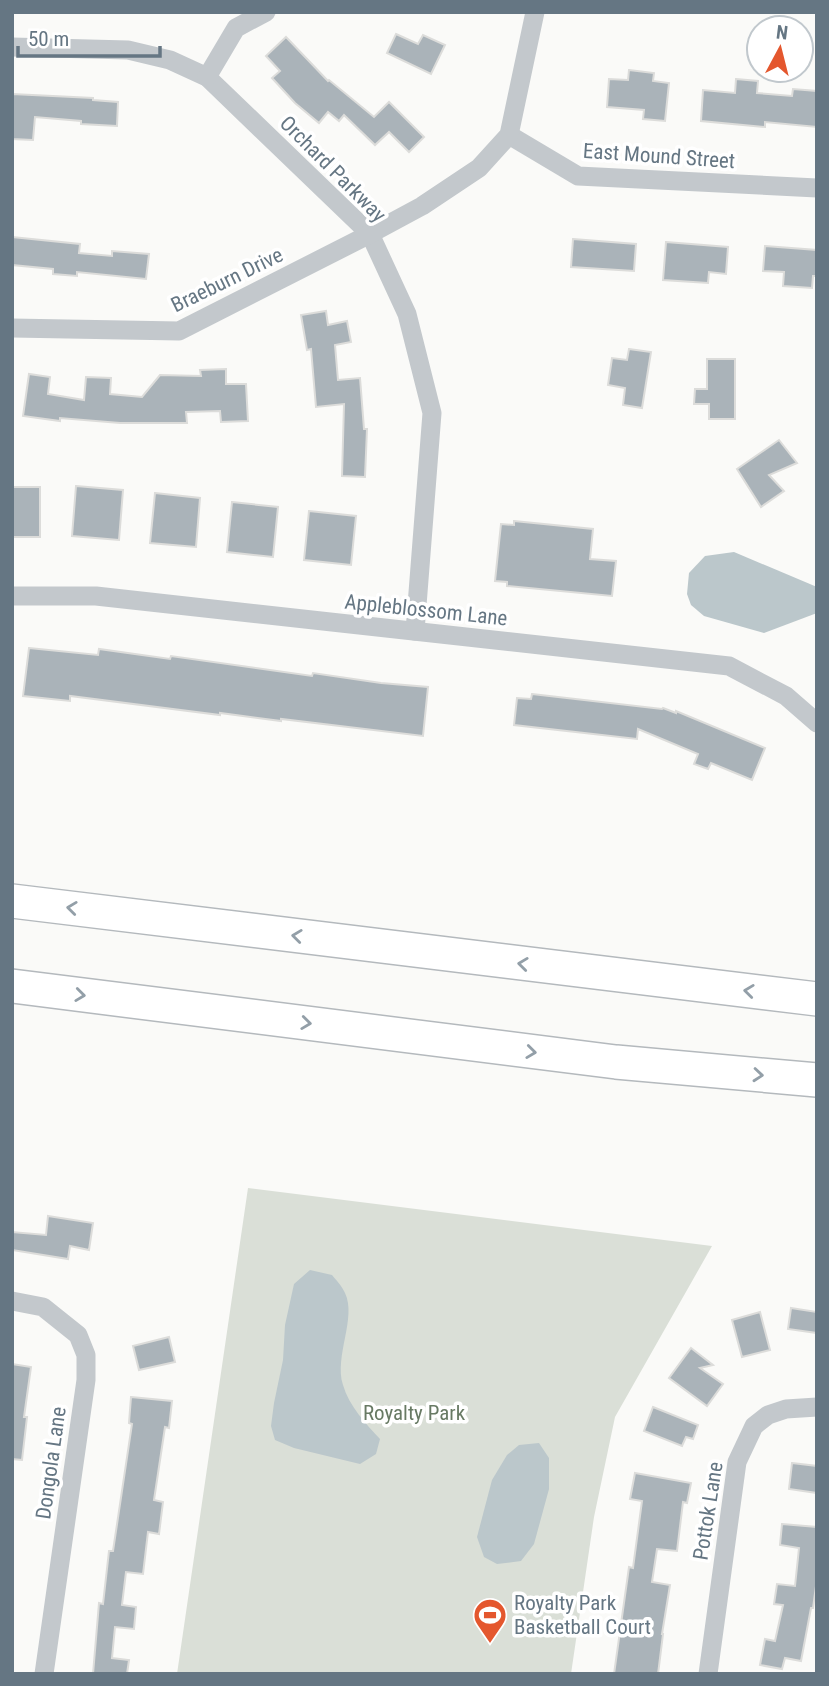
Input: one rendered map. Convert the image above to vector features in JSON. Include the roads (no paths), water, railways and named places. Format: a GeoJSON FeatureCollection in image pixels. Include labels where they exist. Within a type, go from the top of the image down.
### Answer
{"type":"FeatureCollection","features":[{"type":"Feature","properties":{"kind":"highway"},"geometry":{"type":"LineString","coordinates":[[12,901],[817,999]]}},
{"type":"Feature","properties":{"kind":"highway"},"geometry":{"type":"LineString","coordinates":[[12,986],[616,1062],[817,1080]]}},
{"type":"Feature","properties":{"kind":"street"},"geometry":{"type":"LineString","coordinates":[[207,77],[236,28],[266,12]]}},
{"type":"Feature","properties":{"kind":"street"},"geometry":{"type":"LineString","coordinates":[[509,135],[535,12]]}},
{"type":"Feature","properties":{"kind":"street","name":"Orchard Parkway"},"geometry":{"type":"LineString","coordinates":[[12,47],[128,50],[170,61],[207,77],[370,234],[407,314],[432,413],[415,631]]}},
{"type":"Feature","properties":{"kind":"street","name":"East Mound Street"},"geometry":{"type":"LineString","coordinates":[[509,135],[578,176],[817,188]]}},
{"type":"Feature","properties":{"kind":"street","name":"Braeburn Drive"},"geometry":{"type":"LineString","coordinates":[[12,328],[179,331],[422,206],[479,169],[509,135]]}},
{"type":"Feature","properties":{"kind":"street","name":"Appleblossom Lane"},"geometry":{"type":"LineString","coordinates":[[12,596],[96,596],[729,666],[786,696],[817,723]]}},
{"type":"Feature","properties":{"kind":"street","name":"Dongola Lane"},"geometry":{"type":"LineString","coordinates":[[12,1301],[43,1307],[78,1335],[86,1355],[86,1380],[44,1674]]}},
{"type":"Feature","properties":{"kind":"street","name":"Pottok Lane"},"geometry":{"type":"LineString","coordinates":[[708,1674],[737,1462],[754,1426],[768,1415],[786,1409],[817,1408]]}},
{"type":"Feature","properties":{"kind":"place","name":"Royalty Park Basketball Court"},"geometry":{"type":"Point","coordinates":[490,1645]}},
{"type":"Feature","properties":{"kind":"park label","name":"Royalty Park"},"geometry":{"type":"Point","coordinates":[414,1413]}}]}
